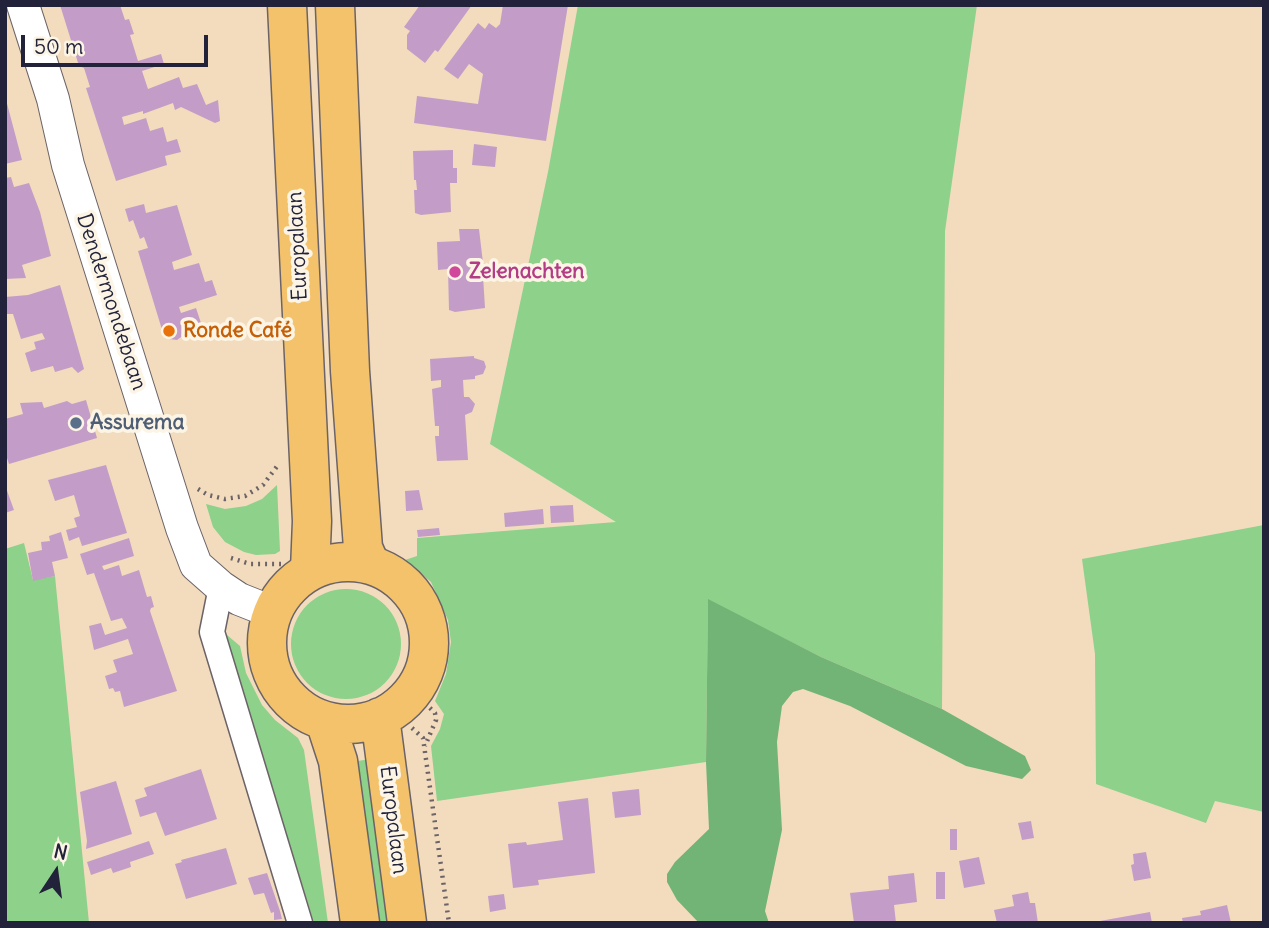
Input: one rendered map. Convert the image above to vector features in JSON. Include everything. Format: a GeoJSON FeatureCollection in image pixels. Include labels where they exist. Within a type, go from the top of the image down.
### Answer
{"type":"FeatureCollection","features":[{"type":"Feature","properties":{"kind":"main road","name":"Europalaan"},"geometry":{"type":"LineString","coordinates":[[287,5],[312,521],[304,563]]}},
{"type":"Feature","properties":{"kind":"main road"},"geometry":{"type":"LineString","coordinates":[[328,730],[351,726],[389,725],[399,705],[414,689],[425,668],[429,646],[429,632],[416,600],[397,579],[367,556],[350,371],[335,5]]}},
{"type":"Feature","properties":{"kind":"main road"},"geometry":{"type":"LineString","coordinates":[[360,923],[338,761],[328,730],[290,701],[273,676],[265,609],[288,587],[304,563],[336,562],[367,556]]}},
{"type":"Feature","properties":{"kind":"main road","name":"Europalaan"},"geometry":{"type":"LineString","coordinates":[[389,725],[407,923]]}},
{"type":"Feature","properties":{"kind":"street","name":"Dendermondebaan"},"geometry":{"type":"LineString","coordinates":[[23,5],[53,99],[68,166],[196,565],[239,599],[265,609]]}},
{"type":"Feature","properties":{"kind":"street"},"geometry":{"type":"LineString","coordinates":[[221,587],[212,632],[300,923]]}},
{"type":"Feature","properties":{"kind":"path"},"geometry":{"type":"LineString","coordinates":[[195,487],[218,498],[236,499],[263,485],[281,459]]}},
{"type":"Feature","properties":{"kind":"path"},"geometry":{"type":"LineString","coordinates":[[336,547],[367,556],[387,555],[409,568],[435,601],[444,635],[442,661],[434,686],[425,703],[360,740],[328,730],[302,730],[282,716],[260,687],[253,667],[249,640],[253,616],[265,609],[266,589],[321,549],[336,547]]}},
{"type":"Feature","properties":{"kind":"path"},"geometry":{"type":"LineString","coordinates":[[225,555],[250,564],[304,563]]}},
{"type":"Feature","properties":{"kind":"path"},"geometry":{"type":"LineString","coordinates":[[424,750],[436,720],[435,713],[425,703]]}},
{"type":"Feature","properties":{"kind":"path"},"geometry":{"type":"LineString","coordinates":[[389,725],[423,738],[449,923]]}},
{"type":"Feature","properties":{"kind":"green space"},"geometry":{"type":"Polygon","coordinates":[[[578,5],[977,5],[945,231],[942,709],[821,657],[708,600],[706,762],[437,801],[431,746],[444,714],[435,701],[446,674],[451,642],[448,620],[431,582],[405,560],[417,556],[417,538],[616,522],[490,444],[548,172],[578,5]]]}},
{"type":"Feature","properties":{"kind":"green space"},"geometry":{"type":"Polygon","coordinates":[[[277,485],[280,551],[275,554],[256,555],[225,542],[213,527],[206,504],[225,509],[246,506],[262,499],[277,485]]]}},
{"type":"Feature","properties":{"kind":"green space"},"geometry":{"type":"Polygon","coordinates":[[[1264,525],[1264,812],[1215,801],[1206,823],[1096,784],[1095,654],[1082,559],[1264,525]]]}},
{"type":"Feature","properties":{"kind":"green space"},"geometry":{"type":"Polygon","coordinates":[[[24,543],[33,580],[55,576],[89,923],[5,923],[5,549],[24,543]]]}},
{"type":"Feature","properties":{"kind":"green space"},"geometry":{"type":"Polygon","coordinates":[[[346,589],[367,593],[385,605],[397,623],[401,644],[397,665],[385,683],[367,695],[346,699],[325,695],[307,683],[295,665],[291,644],[295,623],[307,605],[325,593],[346,589]]]}},
{"type":"Feature","properties":{"kind":"green space"},"geometry":{"type":"Polygon","coordinates":[[[708,599],[821,657],[942,709],[1025,756],[1031,770],[1022,779],[966,766],[850,706],[803,689],[793,692],[782,706],[777,742],[782,830],[765,911],[769,923],[699,923],[677,900],[667,882],[667,874],[675,862],[709,829],[706,762],[708,599]]]}},
{"type":"Feature","properties":{"kind":"green space"},"geometry":{"type":"Polygon","coordinates":[[[225,636],[240,646],[246,673],[262,705],[275,720],[298,738],[304,750],[328,923],[314,923],[225,636]]]}},
{"type":"Feature","properties":{"kind":"green space"},"geometry":{"type":"Polygon","coordinates":[[[370,759],[393,923],[374,923],[352,762],[370,759]]]}},
{"type":"Feature","properties":{"kind":"building"},"geometry":{"type":"Polygon","coordinates":[[[60,5],[120,5],[134,34],[130,35],[138,61],[161,54],[164,64],[142,71],[148,89],[179,77],[183,88],[197,84],[206,105],[218,100],[220,121],[215,123],[181,107],[175,110],[173,103],[143,114],[143,111],[122,117],[124,125],[146,118],[150,131],[163,127],[167,142],[177,139],[181,152],[165,156],[167,165],[116,181],[86,88],[90,87],[84,68],[79,66],[60,5]]]}},
{"type":"Feature","properties":{"kind":"building"},"geometry":{"type":"Polygon","coordinates":[[[420,5],[472,5],[438,52],[435,50],[425,63],[407,49],[407,35],[410,31],[404,27],[420,5]]]}},
{"type":"Feature","properties":{"kind":"building"},"geometry":{"type":"Polygon","coordinates":[[[503,5],[568,5],[546,141],[414,123],[417,96],[478,104],[483,74],[469,64],[458,79],[444,69],[478,23],[485,29],[489,23],[496,28],[500,24],[503,5]]]}},
{"type":"Feature","properties":{"kind":"building"},"geometry":{"type":"Polygon","coordinates":[[[5,96],[22,160],[5,164],[5,96]]]}},
{"type":"Feature","properties":{"kind":"building"},"geometry":{"type":"Polygon","coordinates":[[[474,144],[497,147],[495,167],[472,165],[474,144]]]}},
{"type":"Feature","properties":{"kind":"building"},"geometry":{"type":"Polygon","coordinates":[[[453,150],[453,168],[457,168],[457,183],[450,183],[451,212],[421,215],[415,213],[414,190],[417,190],[413,151],[453,150]]]}},
{"type":"Feature","properties":{"kind":"building"},"geometry":{"type":"Polygon","coordinates":[[[11,177],[14,187],[29,183],[40,212],[51,256],[22,265],[26,278],[5,279],[5,178],[11,177]]]}},
{"type":"Feature","properties":{"kind":"building"},"geometry":{"type":"Polygon","coordinates":[[[144,204],[146,213],[177,205],[192,255],[172,262],[174,270],[199,263],[205,282],[212,280],[217,295],[179,307],[181,313],[196,308],[201,323],[185,328],[184,335],[177,340],[169,339],[163,333],[138,251],[148,248],[144,237],[140,239],[133,220],[129,222],[125,209],[144,204]]]}},
{"type":"Feature","properties":{"kind":"building"},"geometry":{"type":"Polygon","coordinates":[[[459,229],[479,229],[483,263],[490,263],[491,276],[483,276],[485,308],[455,312],[449,310],[448,269],[438,270],[437,242],[460,241],[459,229]]]}},
{"type":"Feature","properties":{"kind":"building"},"geometry":{"type":"Polygon","coordinates":[[[60,285],[84,369],[78,373],[72,367],[55,372],[53,366],[31,372],[25,353],[36,349],[34,342],[45,339],[42,333],[21,339],[13,314],[7,314],[5,311],[5,297],[28,295],[60,285]]]}},
{"type":"Feature","properties":{"kind":"building"},"geometry":{"type":"Polygon","coordinates":[[[474,356],[484,361],[486,367],[483,374],[475,376],[475,379],[463,380],[464,397],[469,397],[475,404],[472,412],[465,415],[468,460],[437,461],[435,436],[439,436],[439,426],[435,426],[432,389],[441,387],[441,380],[431,381],[430,359],[474,356]]]}},
{"type":"Feature","properties":{"kind":"building"},"geometry":{"type":"Polygon","coordinates":[[[86,400],[97,438],[9,464],[5,452],[5,419],[23,414],[20,403],[42,402],[44,408],[67,401],[72,404],[86,400]]]}},
{"type":"Feature","properties":{"kind":"building"},"geometry":{"type":"Polygon","coordinates":[[[106,465],[127,533],[82,546],[79,537],[69,541],[66,530],[77,527],[74,518],[80,516],[74,495],[55,501],[48,480],[106,465]]]}},
{"type":"Feature","properties":{"kind":"building"},"geometry":{"type":"Polygon","coordinates":[[[5,485],[14,510],[5,513],[5,485]]]}},
{"type":"Feature","properties":{"kind":"building"},"geometry":{"type":"Polygon","coordinates":[[[419,490],[423,510],[406,511],[405,491],[419,490]]]}},
{"type":"Feature","properties":{"kind":"building"},"geometry":{"type":"Polygon","coordinates":[[[573,505],[574,522],[551,523],[550,506],[573,505]]]}},
{"type":"Feature","properties":{"kind":"building"},"geometry":{"type":"Polygon","coordinates":[[[543,509],[544,524],[505,527],[504,513],[543,509]]]}},
{"type":"Feature","properties":{"kind":"building"},"geometry":{"type":"Polygon","coordinates":[[[439,528],[440,535],[418,537],[417,530],[439,528]]]}},
{"type":"Feature","properties":{"kind":"building"},"geometry":{"type":"Polygon","coordinates":[[[61,532],[68,558],[52,562],[55,576],[33,581],[28,553],[42,550],[41,542],[50,541],[49,536],[61,532]]]}},
{"type":"Feature","properties":{"kind":"building"},"geometry":{"type":"Polygon","coordinates":[[[129,538],[134,556],[102,566],[104,570],[119,565],[122,576],[139,570],[147,597],[151,596],[154,607],[150,611],[177,691],[124,707],[120,691],[109,689],[105,676],[117,672],[113,660],[133,654],[128,639],[94,650],[89,626],[101,623],[105,635],[127,628],[122,618],[111,621],[94,573],[87,575],[80,554],[129,538]]]}},
{"type":"Feature","properties":{"kind":"building"},"geometry":{"type":"Polygon","coordinates":[[[201,769],[217,819],[165,836],[156,812],[140,817],[135,800],[147,796],[144,788],[201,769]]]}},
{"type":"Feature","properties":{"kind":"building"},"geometry":{"type":"Polygon","coordinates":[[[116,781],[132,834],[86,849],[80,792],[116,781]]]}},
{"type":"Feature","properties":{"kind":"building"},"geometry":{"type":"Polygon","coordinates":[[[639,789],[641,815],[615,818],[612,792],[639,789]]]}},
{"type":"Feature","properties":{"kind":"building"},"geometry":{"type":"Polygon","coordinates":[[[588,798],[595,873],[538,880],[539,885],[513,888],[508,844],[526,842],[527,845],[563,840],[558,802],[588,798]]]}},
{"type":"Feature","properties":{"kind":"building"},"geometry":{"type":"Polygon","coordinates":[[[1031,821],[1034,838],[1022,840],[1018,823],[1031,821]]]}},
{"type":"Feature","properties":{"kind":"building"},"geometry":{"type":"Polygon","coordinates":[[[950,829],[957,829],[957,850],[950,850],[950,829]]]}},
{"type":"Feature","properties":{"kind":"building"},"geometry":{"type":"Polygon","coordinates":[[[149,841],[154,854],[130,862],[131,867],[113,873],[111,868],[91,875],[87,862],[149,841]]]}},
{"type":"Feature","properties":{"kind":"building"},"geometry":{"type":"Polygon","coordinates":[[[226,848],[237,884],[186,899],[175,864],[226,848]]]}},
{"type":"Feature","properties":{"kind":"building"},"geometry":{"type":"Polygon","coordinates":[[[1146,852],[1151,878],[1134,881],[1131,865],[1134,864],[1133,854],[1146,852]]]}},
{"type":"Feature","properties":{"kind":"building"},"geometry":{"type":"Polygon","coordinates":[[[979,857],[985,884],[964,888],[959,861],[979,857]]]}},
{"type":"Feature","properties":{"kind":"building"},"geometry":{"type":"Polygon","coordinates":[[[936,872],[945,872],[945,899],[936,899],[936,872]]]}},
{"type":"Feature","properties":{"kind":"building"},"geometry":{"type":"Polygon","coordinates":[[[267,873],[282,919],[274,920],[274,912],[271,913],[264,893],[254,895],[248,878],[267,873]]]}},
{"type":"Feature","properties":{"kind":"building"},"geometry":{"type":"Polygon","coordinates":[[[914,873],[917,902],[894,905],[896,923],[854,923],[850,893],[889,889],[888,876],[914,873]]]}},
{"type":"Feature","properties":{"kind":"building"},"geometry":{"type":"Polygon","coordinates":[[[1028,892],[1030,903],[1035,903],[1038,923],[997,923],[994,910],[1014,906],[1012,895],[1028,892]]]}},
{"type":"Feature","properties":{"kind":"building"},"geometry":{"type":"Polygon","coordinates":[[[504,894],[506,909],[490,912],[488,896],[504,894]]]}},
{"type":"Feature","properties":{"kind":"building"},"geometry":{"type":"Polygon","coordinates":[[[1227,905],[1231,923],[1183,923],[1182,918],[1201,915],[1200,911],[1227,905]]]}},
{"type":"Feature","properties":{"kind":"building"},"geometry":{"type":"Polygon","coordinates":[[[1150,912],[1152,923],[1100,923],[1100,921],[1150,912]]]}},
{"type":"Feature","properties":{"kind":"place","name":"Zelenachten"},"geometry":{"type":"Point","coordinates":[455,272]}},
{"type":"Feature","properties":{"kind":"place","name":"Ronde Café"},"geometry":{"type":"Point","coordinates":[169,331]}},
{"type":"Feature","properties":{"kind":"place","name":"Assurema"},"geometry":{"type":"Point","coordinates":[76,423]}}]}
